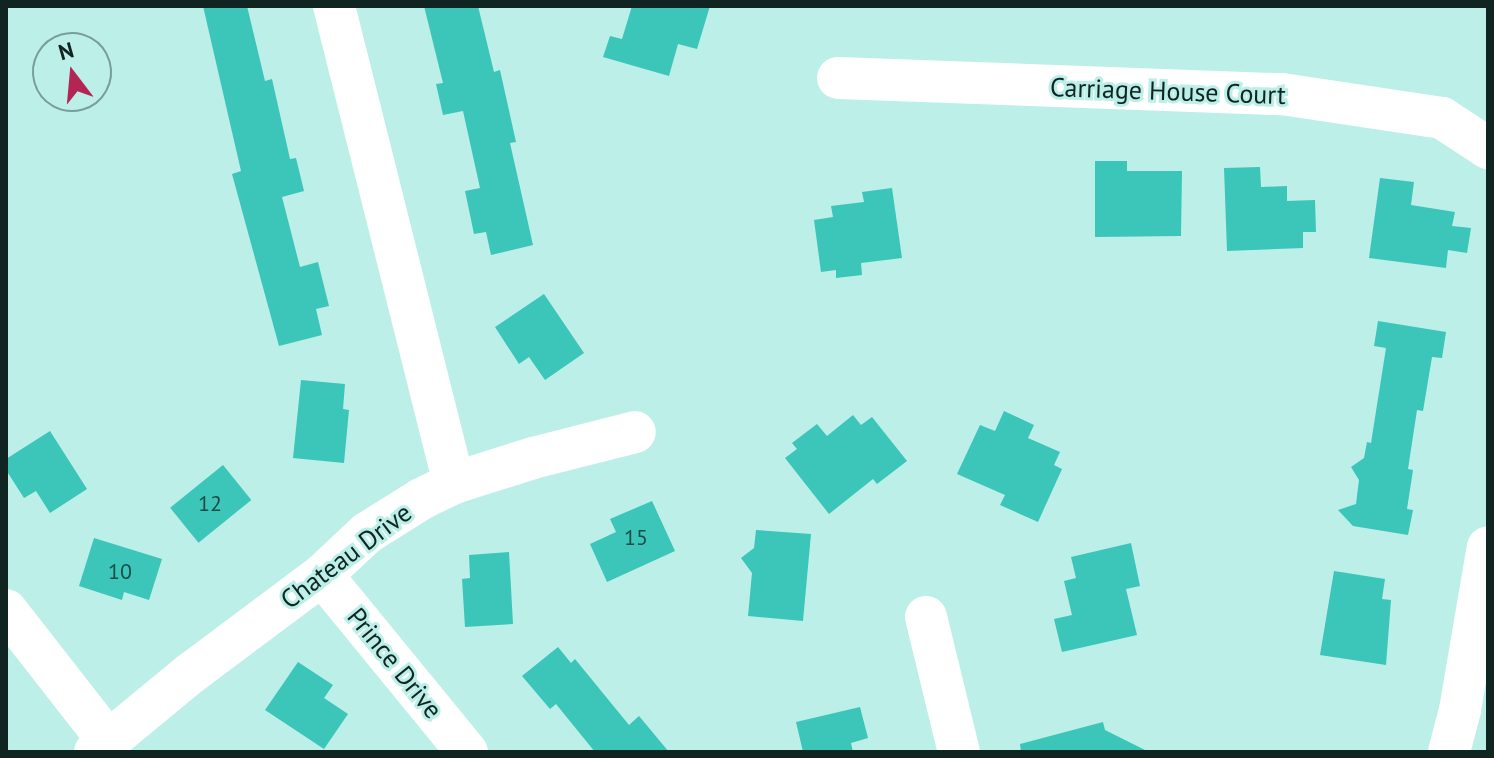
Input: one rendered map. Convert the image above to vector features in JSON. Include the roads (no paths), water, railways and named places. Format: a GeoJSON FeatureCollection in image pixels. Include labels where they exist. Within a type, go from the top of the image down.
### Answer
{"type":"FeatureCollection","features":[{"type":"Feature","properties":{"kind":"street"},"geometry":{"type":"LineString","coordinates":[[334,6],[454,483]]}},
{"type":"Feature","properties":{"kind":"street","name":"Carriage House Court"},"geometry":{"type":"LineString","coordinates":[[838,78],[1282,94],[1442,118],[1488,148]]}},
{"type":"Feature","properties":{"kind":"street","name":"Chateau Drive"},"geometry":{"type":"LineString","coordinates":[[102,747],[191,673],[322,575],[367,533],[421,499],[454,483],[533,458],[635,432]]}},
{"type":"Feature","properties":{"kind":"street"},"geometry":{"type":"LineString","coordinates":[[1449,752],[1460,710],[1488,547]]}},
{"type":"Feature","properties":{"kind":"street","name":"Prince Drive"},"geometry":{"type":"LineString","coordinates":[[322,575],[467,752]]}},
{"type":"Feature","properties":{"kind":"street"},"geometry":{"type":"LineString","coordinates":[[6,610],[102,747]]}},
{"type":"Feature","properties":{"kind":"street"},"geometry":{"type":"LineString","coordinates":[[926,617],[959,752]]}}]}
